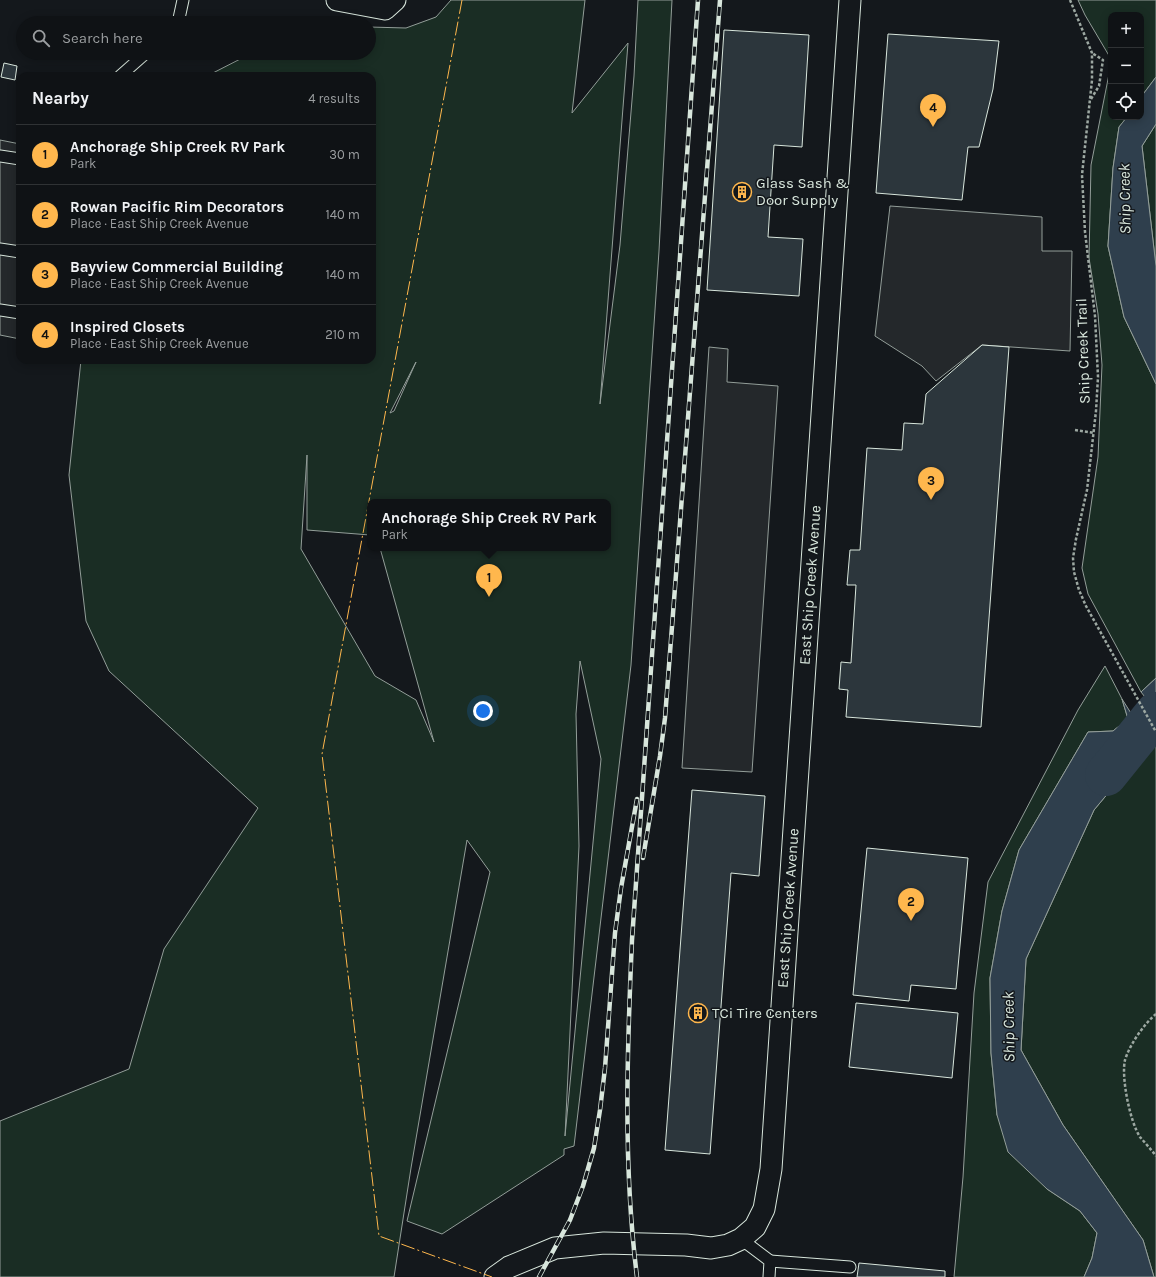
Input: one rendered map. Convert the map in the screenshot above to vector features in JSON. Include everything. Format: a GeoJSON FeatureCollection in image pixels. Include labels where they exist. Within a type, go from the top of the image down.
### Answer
{"type":"FeatureCollection","features":[{"type":"Feature","properties":{"kind":"street"},"geometry":{"type":"LineString","coordinates":[[337,0],[390,5]]}},
{"type":"Feature","properties":{"kind":"street","name":"East Ship Creek Avenue"},"geometry":{"type":"LineString","coordinates":[[741,1239],[755,1227],[764,1209],[771,1169],[850,0]]}},
{"type":"Feature","properties":{"kind":"street"},"geometry":{"type":"LineString","coordinates":[[495,1277],[509,1267],[556,1248],[604,1243],[686,1245],[711,1248],[728,1245],[741,1239]]}},
{"type":"Feature","properties":{"kind":"lane"},"geometry":{"type":"LineString","coordinates":[[180,16],[183,0]]}},
{"type":"Feature","properties":{"kind":"lane"},"geometry":{"type":"LineString","coordinates":[[125,72],[138,60]]}},
{"type":"Feature","properties":{"kind":"lane"},"geometry":{"type":"LineString","coordinates":[[0,156],[16,158]]}},
{"type":"Feature","properties":{"kind":"lane"},"geometry":{"type":"LineString","coordinates":[[0,249],[16,251]]}},
{"type":"Feature","properties":{"kind":"lane"},"geometry":{"type":"LineString","coordinates":[[0,310],[16,312]]}},
{"type":"Feature","properties":{"kind":"lane"},"geometry":{"type":"LineString","coordinates":[[741,1239],[770,1262],[850,1267]]}},
{"type":"Feature","properties":{"kind":"lane"},"geometry":{"type":"LineString","coordinates":[[769,1277],[770,1262]]}},
{"type":"Feature","properties":{"kind":"path","name":"Ship Creek Trail"},"geometry":{"type":"LineString","coordinates":[[1070,0],[1092,53],[1092,80],[1082,175],[1085,232],[1096,331],[1098,377],[1094,433],[1087,490],[1076,539],[1073,558],[1074,572],[1079,590],[1086,606],[1156,732]]}},
{"type":"Feature","properties":{"kind":"path"},"geometry":{"type":"LineString","coordinates":[[1090,100],[1099,86],[1103,60],[1092,53]]}},
{"type":"Feature","properties":{"kind":"path"},"geometry":{"type":"LineString","coordinates":[[1075,430],[1094,433]]}},
{"type":"Feature","properties":{"kind":"path"},"geometry":{"type":"LineString","coordinates":[[1156,1014],[1137,1036],[1125,1060],[1125,1085],[1130,1114],[1140,1136],[1156,1156]]}},
{"type":"Feature","properties":{"kind":"green space"},"geometry":{"type":"Polygon","coordinates":[[[451,0],[585,0],[572,113],[628,43],[600,404],[620,245],[634,76],[638,0],[672,0],[659,251],[631,665],[574,1146],[564,1149],[564,1155],[442,1234],[407,1221],[490,872],[467,840],[394,1277],[0,1277],[0,1121],[129,1069],[164,949],[258,808],[109,671],[86,621],[69,475],[81,364],[376,364],[376,72],[215,72],[238,60],[376,60],[376,27],[406,28],[436,17],[451,0]],[[416,362],[390,413],[394,411],[416,362]],[[307,455],[301,549],[375,676],[416,700],[434,742],[381,551],[611,551],[611,499],[367,499],[367,535],[307,530],[307,455]],[[580,661],[576,714],[579,846],[565,1136],[601,759],[580,661]]]}},
{"type":"Feature","properties":{"kind":"green space"},"geometry":{"type":"Polygon","coordinates":[[[1078,0],[1156,0],[1156,77],[1144,93],[1144,12],[1108,12],[1108,54],[1078,0]]]}},
{"type":"Feature","properties":{"kind":"green space"},"geometry":{"type":"Polygon","coordinates":[[[1108,79],[1108,120],[1125,120],[1119,127],[1113,168],[1108,246],[1124,317],[1156,384],[1156,678],[1141,692],[1088,594],[1082,568],[1098,457],[1102,365],[1098,314],[1089,258],[1091,165],[1108,79]]]}},
{"type":"Feature","properties":{"kind":"green space"},"geometry":{"type":"Polygon","coordinates":[[[1156,124],[1156,266],[1142,146],[1156,124]]]}},
{"type":"Feature","properties":{"kind":"green space"},"geometry":{"type":"Polygon","coordinates":[[[1105,666],[1122,699],[1128,719],[1113,731],[1088,732],[1019,850],[1002,911],[990,978],[991,1053],[997,1115],[1047,1189],[1080,1211],[1097,1233],[1092,1258],[1084,1277],[954,1277],[963,1177],[974,993],[988,882],[1078,710],[1105,666]]]}},
{"type":"Feature","properties":{"kind":"green space"},"geometry":{"type":"Polygon","coordinates":[[[1156,736],[1156,1277],[1154,1277],[1143,1240],[1063,1125],[1021,1050],[1026,959],[1094,810],[1156,736]]]}},
{"type":"Feature","properties":{"kind":"shaded area"},"geometry":{"type":"Polygon","coordinates":[[[0,140],[16,143],[16,338],[0,335],[0,140]]]}},
{"type":"Feature","properties":{"kind":"shaded area"},"geometry":{"type":"Polygon","coordinates":[[[890,206],[1042,217],[1042,251],[1072,251],[1070,351],[982,345],[936,381],[922,366],[875,336],[890,206]]]}},
{"type":"Feature","properties":{"kind":"shaded area"},"geometry":{"type":"Polygon","coordinates":[[[709,347],[728,349],[727,382],[778,386],[752,772],[682,768],[709,347]]]}},
{"type":"Feature","properties":{"kind":"water"},"geometry":{"type":"Polygon","coordinates":[[[1156,77],[1156,124],[1142,146],[1156,266],[1156,384],[1124,317],[1108,246],[1113,168],[1119,127],[1125,120],[1144,120],[1144,93],[1156,77]]]}},
{"type":"Feature","properties":{"kind":"water"},"geometry":{"type":"Polygon","coordinates":[[[1156,678],[1156,711],[1141,692],[1156,678]]]}},
{"type":"Feature","properties":{"kind":"water"},"geometry":{"type":"Polygon","coordinates":[[[1122,699],[1150,743],[1094,810],[1026,959],[1021,1050],[1063,1125],[1143,1240],[1154,1277],[1084,1277],[1092,1258],[1097,1233],[1080,1211],[1047,1189],[1008,1152],[997,1115],[991,1053],[990,978],[1002,911],[1019,850],[1088,732],[1113,731],[1128,719],[1122,699]]]}},
{"type":"Feature","properties":{"kind":"building","name":"Glass Sash & Door Supply"},"geometry":{"type":"Polygon","coordinates":[[[724,30],[809,35],[802,147],[774,145],[768,237],[803,239],[799,296],[707,290],[724,30]]]}},
{"type":"Feature","properties":{"kind":"building"},"geometry":{"type":"Polygon","coordinates":[[[888,34],[999,41],[993,89],[979,147],[968,147],[962,200],[876,193],[888,34]]]}},
{"type":"Feature","properties":{"kind":"building"},"geometry":{"type":"Polygon","coordinates":[[[4,63],[17,66],[15,80],[1,77],[4,63]]]}},
{"type":"Feature","properties":{"kind":"building"},"geometry":{"type":"Polygon","coordinates":[[[982,345],[1009,347],[981,727],[846,717],[848,690],[839,689],[841,662],[851,663],[856,585],[847,585],[850,550],[860,550],[867,448],[902,450],[904,423],[923,424],[926,394],[982,345]]]}},
{"type":"Feature","properties":{"kind":"building","name":"TCi Tire Centers"},"geometry":{"type":"Polygon","coordinates":[[[692,790],[765,796],[759,876],[731,873],[710,1154],[665,1150],[692,790]]]}},
{"type":"Feature","properties":{"kind":"building"},"geometry":{"type":"Polygon","coordinates":[[[867,848],[968,858],[956,989],[911,985],[909,1001],[853,995],[867,848]]]}},
{"type":"Feature","properties":{"kind":"building"},"geometry":{"type":"Polygon","coordinates":[[[856,1003],[958,1013],[952,1078],[849,1067],[856,1003]]]}},
{"type":"Feature","properties":{"kind":"building"},"geometry":{"type":"Polygon","coordinates":[[[859,1263],[945,1271],[945,1277],[857,1277],[859,1263]]]}},
{"type":"Feature","properties":{"kind":"waterway","name":"Ship Creek"},"geometry":{"type":"LineString","coordinates":[[1106,775],[1156,713]]}},
{"type":"Feature","properties":{"kind":"railway"},"geometry":{"type":"LineString","coordinates":[[637,1277],[630,1193],[627,1109],[632,940],[698,0]]}},
{"type":"Feature","properties":{"kind":"railway"},"geometry":{"type":"LineString","coordinates":[[643,858],[665,718],[720,0]]}},
{"type":"Feature","properties":{"kind":"railway"},"geometry":{"type":"LineString","coordinates":[[539,1277],[570,1220],[583,1186],[594,1148],[605,1068],[615,933],[621,888],[637,799]]}},
{"type":"Feature","properties":{"kind":"power"},"geometry":{"type":"LineString","coordinates":[[369,499],[462,0]]}},
{"type":"Feature","properties":{"kind":"power"},"geometry":{"type":"LineString","coordinates":[[367,512],[322,754],[379,1236],[492,1277]]}},
{"type":"Feature","properties":{"kind":"place","name":"Inspired Closets"},"geometry":{"type":"Point","coordinates":[933,127]}},
{"type":"Feature","properties":{"kind":"place","name":"Glass Sash & Door Supply"},"geometry":{"type":"Point","coordinates":[742,192]}},
{"type":"Feature","properties":{"kind":"place","name":"Bayview Commercial Building"},"geometry":{"type":"Point","coordinates":[931,500]}},
{"type":"Feature","properties":{"kind":"place","name":"Anchorage Ship Creek RV Park"},"geometry":{"type":"Point","coordinates":[489,597]}},
{"type":"Feature","properties":{"kind":"place","name":"Rowan Pacific Rim Decorators"},"geometry":{"type":"Point","coordinates":[911,921]}},
{"type":"Feature","properties":{"kind":"place","name":"TCi Tire Centers"},"geometry":{"type":"Point","coordinates":[698,1013]}}]}
